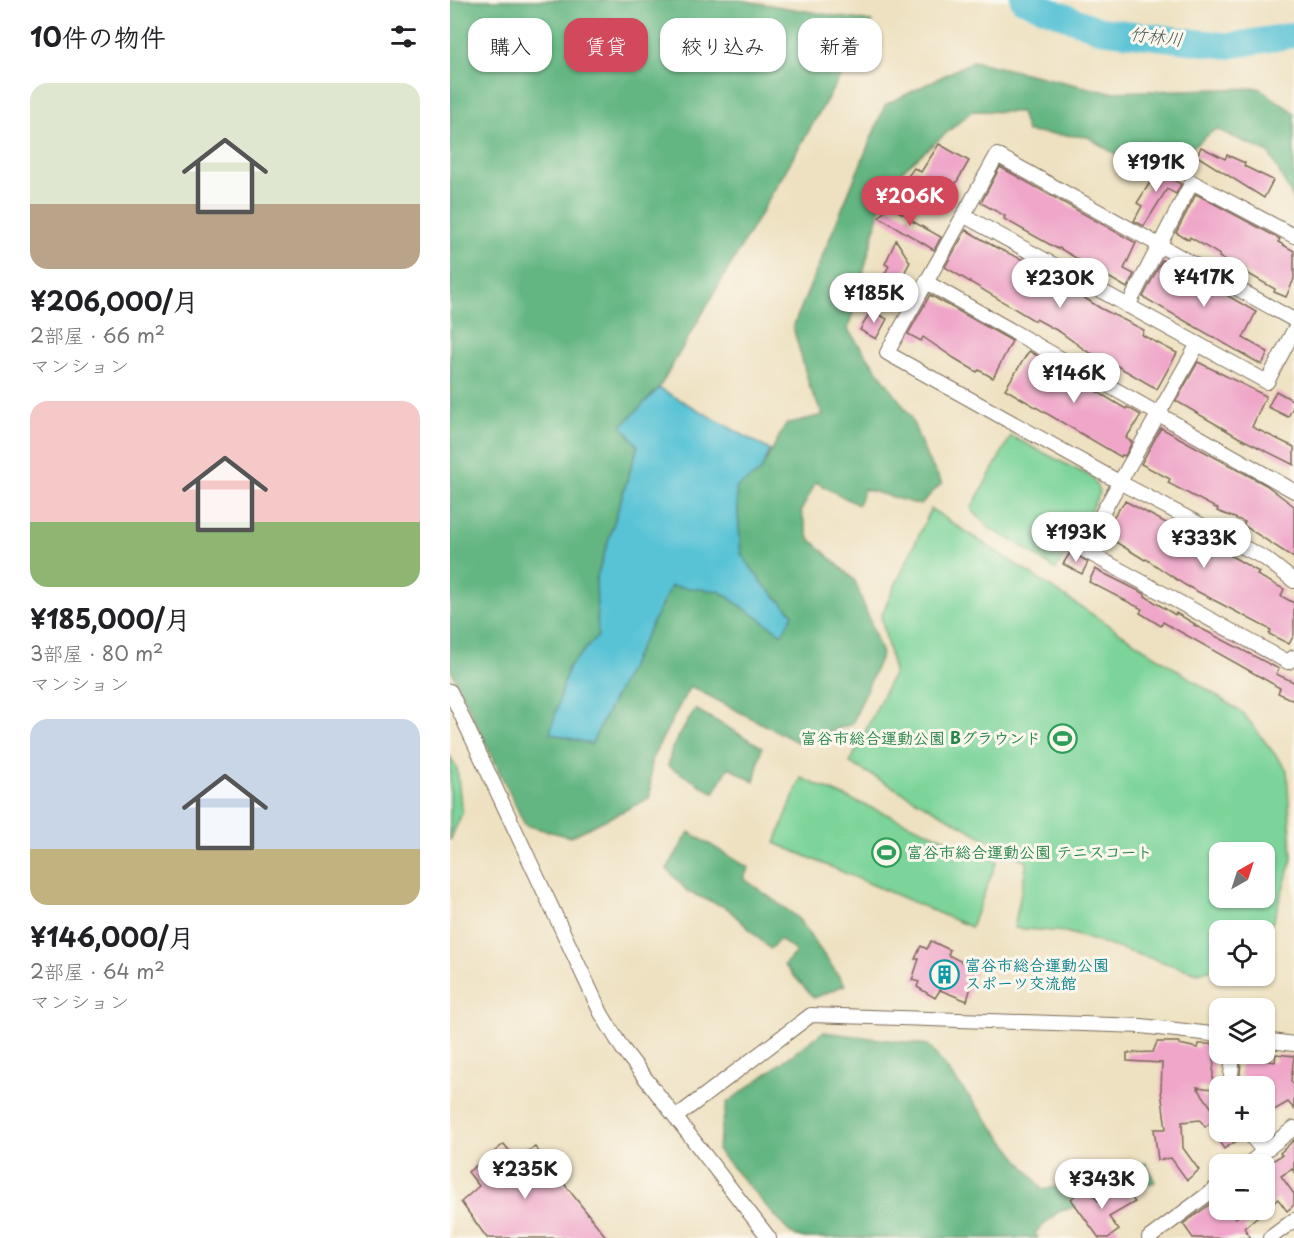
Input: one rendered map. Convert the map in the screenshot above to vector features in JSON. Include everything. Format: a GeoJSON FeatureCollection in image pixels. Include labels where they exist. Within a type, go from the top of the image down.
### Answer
{"type":"FeatureCollection","features":[{"type":"Feature","properties":{"kind":"street"},"geometry":{"type":"LineString","coordinates":[[1294,320],[997,155],[887,353],[1119,482],[1266,559],[1294,581]]}},
{"type":"Feature","properties":{"kind":"street"},"geometry":{"type":"LineString","coordinates":[[1128,306],[1191,182],[1294,236]]}},
{"type":"Feature","properties":{"kind":"street"},"geometry":{"type":"LineString","coordinates":[[963,215],[1267,382],[1294,330]]}},
{"type":"Feature","properties":{"kind":"street"},"geometry":{"type":"LineString","coordinates":[[927,282],[1294,491]]}},
{"type":"Feature","properties":{"kind":"street"},"geometry":{"type":"LineString","coordinates":[[1198,344],[1082,549],[1288,662],[1294,657]]}},
{"type":"Feature","properties":{"kind":"street"},"geometry":{"type":"LineString","coordinates":[[450,691],[601,1013],[622,1048],[769,1238]]}},
{"type":"Feature","properties":{"kind":"street"},"geometry":{"type":"LineString","coordinates":[[676,1117],[811,1016],[1141,1026],[1209,1034]]}},
{"type":"Feature","properties":{"kind":"street"},"geometry":{"type":"LineString","coordinates":[[1275,1041],[1294,1044]]}},
{"type":"Feature","properties":{"kind":"street"},"geometry":{"type":"LineString","coordinates":[[1261,1154],[1294,1128]]}},
{"type":"Feature","properties":{"kind":"street"},"geometry":{"type":"LineString","coordinates":[[1256,1142],[1264,1152]]}},
{"type":"Feature","properties":{"kind":"street"},"geometry":{"type":"LineString","coordinates":[[1149,1238],[1166,1233],[1209,1195]]}},
{"type":"Feature","properties":{"kind":"street"},"geometry":{"type":"LineString","coordinates":[[1273,1237],[1294,1220]]}},
{"type":"Feature","properties":{"kind":"green space"},"geometry":{"type":"Polygon","coordinates":[[[450,0],[740,0],[848,18],[798,18],[798,72],[843,72],[659,388],[622,426],[638,445],[596,580],[598,636],[568,668],[591,744],[671,586],[719,591],[782,634],[793,614],[763,584],[741,554],[736,487],[760,472],[786,424],[823,415],[810,388],[793,327],[885,105],[973,61],[1107,92],[1259,88],[1294,113],[1294,200],[1269,153],[1216,129],[1153,178],[1088,137],[1027,132],[1021,112],[972,111],[887,184],[848,330],[910,415],[927,458],[942,483],[920,505],[864,489],[858,505],[816,482],[801,511],[809,538],[855,581],[882,654],[852,724],[799,743],[690,686],[651,760],[650,798],[570,837],[525,825],[450,668],[450,0]]]}},
{"type":"Feature","properties":{"kind":"green space"},"geometry":{"type":"Polygon","coordinates":[[[1011,436],[1093,478],[1100,493],[1056,570],[1017,543],[990,529],[971,509],[1011,436]]]}},
{"type":"Feature","properties":{"kind":"green space","name":"富谷市総合運動公園 Bグラウンド"},"geometry":{"type":"Polygon","coordinates":[[[931,509],[1243,713],[1287,770],[1292,859],[1274,920],[1209,920],[1209,970],[1198,973],[1066,932],[1014,928],[1027,862],[850,763],[894,672],[881,616],[931,509]]]}},
{"type":"Feature","properties":{"kind":"green space"},"geometry":{"type":"Polygon","coordinates":[[[695,709],[762,747],[754,782],[729,767],[714,793],[668,766],[672,748],[695,709]]]}},
{"type":"Feature","properties":{"kind":"green space"},"geometry":{"type":"Polygon","coordinates":[[[450,756],[457,769],[462,813],[450,841],[450,756]]]}},
{"type":"Feature","properties":{"kind":"green space","name":"富谷市総合運動公園 テニスコート"},"geometry":{"type":"Polygon","coordinates":[[[801,778],[997,861],[971,927],[775,843],[801,778]]]}},
{"type":"Feature","properties":{"kind":"green space"},"geometry":{"type":"Polygon","coordinates":[[[689,832],[749,868],[743,878],[797,917],[845,985],[814,998],[784,965],[796,952],[780,939],[770,949],[727,908],[688,892],[667,869],[689,832]]]}},
{"type":"Feature","properties":{"kind":"green space"},"geometry":{"type":"Polygon","coordinates":[[[823,1032],[928,1045],[1043,1190],[1146,1163],[1155,1182],[1058,1212],[1035,1233],[1038,1238],[804,1238],[791,1234],[717,1150],[727,1103],[823,1032]]]}},
{"type":"Feature","properties":{"kind":"water"},"geometry":{"type":"Polygon","coordinates":[[[659,388],[770,450],[760,472],[736,488],[741,554],[763,584],[793,614],[782,634],[719,591],[671,586],[591,744],[550,733],[568,668],[598,636],[596,580],[638,446],[622,426],[659,388]]]}},
{"type":"Feature","properties":{"kind":"building"},"geometry":{"type":"Polygon","coordinates":[[[939,144],[969,161],[946,205],[905,180],[914,168],[921,172],[939,144]]]}},
{"type":"Feature","properties":{"kind":"building"},"geometry":{"type":"Polygon","coordinates":[[[1201,147],[1225,159],[1227,155],[1245,163],[1244,166],[1273,180],[1264,198],[1197,156],[1201,147]]]}},
{"type":"Feature","properties":{"kind":"building"},"geometry":{"type":"Polygon","coordinates":[[[1157,164],[1175,175],[1173,180],[1181,184],[1176,194],[1167,189],[1144,226],[1134,221],[1142,206],[1137,203],[1151,181],[1149,180],[1157,164]]]}},
{"type":"Feature","properties":{"kind":"building"},"geometry":{"type":"Polygon","coordinates":[[[1000,167],[1136,243],[1124,269],[1134,274],[1127,288],[1004,219],[1005,216],[981,203],[1000,167]]]}},
{"type":"Feature","properties":{"kind":"building"},"geometry":{"type":"Polygon","coordinates":[[[1196,194],[1280,239],[1278,242],[1294,251],[1294,279],[1286,297],[1274,292],[1275,289],[1219,257],[1220,255],[1190,237],[1189,240],[1176,233],[1196,194]]]}},
{"type":"Feature","properties":{"kind":"building"},"geometry":{"type":"Polygon","coordinates":[[[888,206],[941,237],[934,250],[879,217],[888,206]]]}},
{"type":"Feature","properties":{"kind":"building"},"geometry":{"type":"Polygon","coordinates":[[[966,230],[997,248],[1032,264],[1081,293],[1080,295],[1100,308],[1144,330],[1142,335],[1177,353],[1157,389],[1107,360],[1088,352],[1060,332],[1036,319],[1035,321],[945,267],[966,230]]]}},
{"type":"Feature","properties":{"kind":"building"},"geometry":{"type":"Polygon","coordinates":[[[896,240],[910,262],[900,281],[907,285],[898,301],[877,288],[889,266],[885,264],[896,240]]]}},
{"type":"Feature","properties":{"kind":"building"},"geometry":{"type":"Polygon","coordinates":[[[1162,260],[1256,312],[1243,338],[1268,352],[1262,365],[1143,297],[1162,260]]]}},
{"type":"Feature","properties":{"kind":"building"},"geometry":{"type":"Polygon","coordinates":[[[930,295],[1012,341],[993,378],[979,370],[977,372],[923,337],[921,341],[908,334],[930,295]]]}},
{"type":"Feature","properties":{"kind":"building"},"geometry":{"type":"Polygon","coordinates":[[[871,310],[887,319],[876,339],[860,330],[871,310]]]}},
{"type":"Feature","properties":{"kind":"building"},"geometry":{"type":"Polygon","coordinates":[[[1029,351],[1126,409],[1127,407],[1141,415],[1126,438],[1132,442],[1125,456],[1121,457],[1005,389],[1029,351]]]}},
{"type":"Feature","properties":{"kind":"building"},"geometry":{"type":"Polygon","coordinates":[[[1198,362],[1266,396],[1252,427],[1294,447],[1294,465],[1238,437],[1176,401],[1198,362]]]}},
{"type":"Feature","properties":{"kind":"building"},"geometry":{"type":"Polygon","coordinates":[[[1276,391],[1294,401],[1288,417],[1268,407],[1276,391]]]}},
{"type":"Feature","properties":{"kind":"building"},"geometry":{"type":"Polygon","coordinates":[[[1161,428],[1266,485],[1294,506],[1294,558],[1243,525],[1245,522],[1217,511],[1218,509],[1168,483],[1170,479],[1141,464],[1161,428]]]}},
{"type":"Feature","properties":{"kind":"building"},"geometry":{"type":"Polygon","coordinates":[[[1125,501],[1181,531],[1182,529],[1202,539],[1259,572],[1257,575],[1284,589],[1281,596],[1294,603],[1294,635],[1289,644],[1269,634],[1271,630],[1185,585],[1101,533],[1125,501]]]}},
{"type":"Feature","properties":{"kind":"building"},"geometry":{"type":"Polygon","coordinates":[[[1071,551],[1088,562],[1082,574],[1063,564],[1071,551]]]}},
{"type":"Feature","properties":{"kind":"building"},"geometry":{"type":"Polygon","coordinates":[[[1095,569],[1145,594],[1175,615],[1176,613],[1194,625],[1279,669],[1276,674],[1294,682],[1294,701],[1278,693],[1280,688],[1163,622],[1161,626],[1140,613],[1142,609],[1089,582],[1095,569]]]}},
{"type":"Feature","properties":{"kind":"building","name":"富谷市総合運動公園 スポーツ交流館"},"geometry":{"type":"Polygon","coordinates":[[[931,941],[950,950],[948,955],[976,969],[967,1001],[940,990],[935,998],[917,987],[919,982],[912,980],[919,959],[915,959],[921,946],[927,949],[931,941]]]}},
{"type":"Feature","properties":{"kind":"building"},"geometry":{"type":"Polygon","coordinates":[[[1157,1042],[1179,1042],[1179,1044],[1198,1048],[1199,1044],[1209,1044],[1209,1064],[1214,1064],[1213,1076],[1209,1076],[1209,1089],[1197,1087],[1209,1104],[1209,1124],[1205,1127],[1200,1120],[1182,1122],[1183,1148],[1199,1170],[1187,1180],[1171,1158],[1158,1160],[1154,1129],[1166,1129],[1161,1091],[1162,1063],[1127,1061],[1127,1053],[1153,1052],[1157,1042]]]}},
{"type":"Feature","properties":{"kind":"building"},"geometry":{"type":"Polygon","coordinates":[[[1276,1054],[1294,1056],[1291,1081],[1294,1085],[1294,1109],[1288,1102],[1275,1110],[1275,1076],[1240,1076],[1241,1064],[1275,1064],[1276,1054]]]}},
{"type":"Feature","properties":{"kind":"building"},"geometry":{"type":"Polygon","coordinates":[[[1294,1140],[1294,1172],[1292,1169],[1281,1176],[1294,1194],[1294,1205],[1287,1211],[1278,1199],[1275,1202],[1275,1159],[1282,1155],[1280,1153],[1294,1140]]]}},
{"type":"Feature","properties":{"kind":"building"},"geometry":{"type":"Polygon","coordinates":[[[1219,1142],[1235,1142],[1224,1149],[1219,1142]]]}},
{"type":"Feature","properties":{"kind":"building"},"geometry":{"type":"Polygon","coordinates":[[[504,1144],[515,1158],[535,1147],[607,1238],[487,1238],[461,1202],[479,1186],[468,1172],[504,1144]]]}},
{"type":"Feature","properties":{"kind":"building"},"geometry":{"type":"Polygon","coordinates":[[[1121,1186],[1135,1202],[1109,1217],[1119,1230],[1108,1238],[1099,1238],[1071,1199],[1078,1193],[1091,1192],[1098,1201],[1121,1186]]]}},
{"type":"Feature","properties":{"kind":"building"},"geometry":{"type":"Polygon","coordinates":[[[1209,1205],[1209,1220],[1253,1220],[1244,1228],[1251,1238],[1193,1238],[1183,1224],[1209,1205]]]}},
{"type":"Feature","properties":{"kind":"waterway","name":"竹林川"},"geometry":{"type":"LineString","coordinates":[[1023,0],[1100,30],[1229,46],[1294,35]]}},
{"type":"Feature","properties":{"kind":"place","name":"富谷市総合運動公園 Bグラウンド"},"geometry":{"type":"Point","coordinates":[1062,738]}},
{"type":"Feature","properties":{"kind":"place","name":"富谷市総合運動公園 テニスコート"},"geometry":{"type":"Point","coordinates":[886,852]}},
{"type":"Feature","properties":{"kind":"place","name":"富谷市総合運動公園 スポーツ交流館"},"geometry":{"type":"Point","coordinates":[944,974]}}]}
